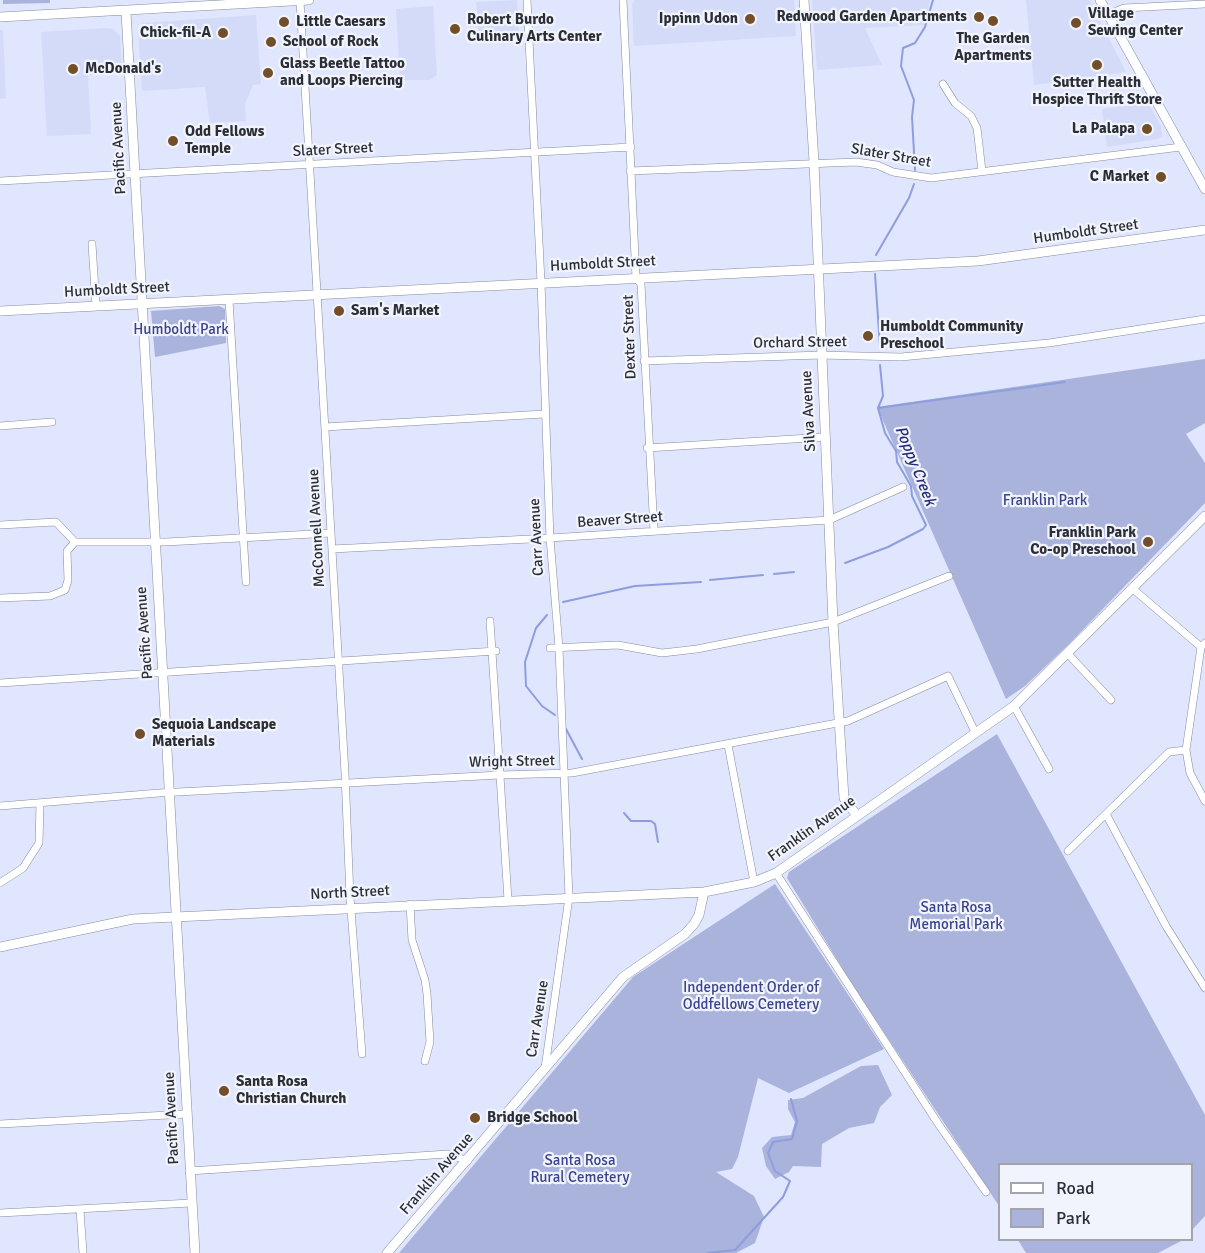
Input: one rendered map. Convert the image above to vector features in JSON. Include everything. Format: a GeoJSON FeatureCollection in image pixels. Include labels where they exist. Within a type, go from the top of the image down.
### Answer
{"type":"FeatureCollection","features":[{"type":"Feature","properties":{"kind":"street"},"geometry":{"type":"LineString","coordinates":[[0,17],[126,12],[309,0]]}},
{"type":"Feature","properties":{"kind":"street","name":"Carr Avenue"},"geometry":{"type":"LineString","coordinates":[[527,0],[541,282],[544,414],[550,538],[559,648],[569,897],[544,1072]]}},
{"type":"Feature","properties":{"kind":"street","name":"Dexter Street"},"geometry":{"type":"LineString","coordinates":[[623,0],[636,278],[641,284],[647,448],[654,531]]}},
{"type":"Feature","properties":{"kind":"street","name":"Silva Avenue"},"geometry":{"type":"LineString","coordinates":[[804,0],[814,162],[833,622],[844,798],[857,816]]}},
{"type":"Feature","properties":{"kind":"street"},"geometry":{"type":"LineString","coordinates":[[1100,0],[1205,189]]}},
{"type":"Feature","properties":{"kind":"street","name":"McConnell Avenue"},"geometry":{"type":"LineString","coordinates":[[300,1],[362,1054]]}},
{"type":"Feature","properties":{"kind":"street"},"geometry":{"type":"LineString","coordinates":[[1107,15],[1124,8],[1205,4]]}},
{"type":"Feature","properties":{"kind":"street","name":"Pacific Avenue"},"geometry":{"type":"LineString","coordinates":[[126,12],[195,1253]]}},
{"type":"Feature","properties":{"kind":"street"},"geometry":{"type":"LineString","coordinates":[[943,84],[955,103],[970,116],[977,128],[982,171]]}},
{"type":"Feature","properties":{"kind":"street","name":"Slater Street"},"geometry":{"type":"LineString","coordinates":[[0,181],[631,147]]}},
{"type":"Feature","properties":{"kind":"street","name":"Slater Street"},"geometry":{"type":"LineString","coordinates":[[630,171],[814,162],[877,165],[893,172],[921,178],[1181,147]]}},
{"type":"Feature","properties":{"kind":"street","name":"Humboldt Street"},"geometry":{"type":"LineString","coordinates":[[0,311],[978,261],[1205,230]]}},
{"type":"Feature","properties":{"kind":"street"},"geometry":{"type":"LineString","coordinates":[[92,244],[96,306]]}},
{"type":"Feature","properties":{"kind":"street"},"geometry":{"type":"LineString","coordinates":[[229,300],[246,582]]}},
{"type":"Feature","properties":{"kind":"street","name":"Orchard Street"},"geometry":{"type":"LineString","coordinates":[[644,362],[821,354],[901,357],[1049,343],[1205,319]]}},
{"type":"Feature","properties":{"kind":"street"},"geometry":{"type":"LineString","coordinates":[[325,427],[544,414]]}},
{"type":"Feature","properties":{"kind":"street"},"geometry":{"type":"LineString","coordinates":[[0,426],[52,422]]}},
{"type":"Feature","properties":{"kind":"street"},"geometry":{"type":"LineString","coordinates":[[647,448],[826,437]]}},
{"type":"Feature","properties":{"kind":"street","name":"Beaver Street"},"geometry":{"type":"LineString","coordinates":[[332,549],[829,520],[903,488]]}},
{"type":"Feature","properties":{"kind":"street","name":"Franklin Avenue"},"geometry":{"type":"LineString","coordinates":[[387,1253],[623,977],[685,934],[694,924],[699,915],[704,892],[754,882],[776,873],[1014,706],[1205,516]]}},
{"type":"Feature","properties":{"kind":"street"},"geometry":{"type":"LineString","coordinates":[[0,525],[56,522],[75,542],[155,542],[331,533]]}},
{"type":"Feature","properties":{"kind":"street"},"geometry":{"type":"LineString","coordinates":[[0,598],[50,596],[65,590],[68,580],[67,551],[75,542]]}},
{"type":"Feature","properties":{"kind":"street"},"geometry":{"type":"LineString","coordinates":[[550,648],[618,645],[663,653],[697,650],[833,622],[949,576]]}},
{"type":"Feature","properties":{"kind":"street"},"geometry":{"type":"LineString","coordinates":[[1133,589],[1203,645],[1186,750],[1190,773],[1205,801]]}},
{"type":"Feature","properties":{"kind":"street"},"geometry":{"type":"LineString","coordinates":[[490,621],[494,652],[508,900]]}},
{"type":"Feature","properties":{"kind":"street"},"geometry":{"type":"LineString","coordinates":[[0,683],[494,652]]}},
{"type":"Feature","properties":{"kind":"street"},"geometry":{"type":"LineString","coordinates":[[1068,654],[1111,700]]}},
{"type":"Feature","properties":{"kind":"street","name":"Wright Street"},"geometry":{"type":"LineString","coordinates":[[0,806],[170,793],[500,775],[564,774],[848,721],[948,676],[975,732]]}},
{"type":"Feature","properties":{"kind":"street"},"geometry":{"type":"LineString","coordinates":[[1014,706],[1049,769]]}},
{"type":"Feature","properties":{"kind":"street"},"geometry":{"type":"LineString","coordinates":[[728,745],[754,882]]}},
{"type":"Feature","properties":{"kind":"street"},"geometry":{"type":"LineString","coordinates":[[1068,851],[1169,752],[1186,750]]}},
{"type":"Feature","properties":{"kind":"street"},"geometry":{"type":"LineString","coordinates":[[0,883],[23,868],[39,843],[40,804]]}},
{"type":"Feature","properties":{"kind":"street"},"geometry":{"type":"LineString","coordinates":[[1106,814],[1166,926],[1205,988]]}},
{"type":"Feature","properties":{"kind":"street"},"geometry":{"type":"LineString","coordinates":[[776,873],[939,1125],[987,1192]]}},
{"type":"Feature","properties":{"kind":"street","name":"North Street"},"geometry":{"type":"LineString","coordinates":[[0,947],[133,919],[410,904],[704,892]]}},
{"type":"Feature","properties":{"kind":"street"},"geometry":{"type":"LineString","coordinates":[[410,904],[412,940],[425,980],[427,994],[430,1042],[425,1061]]}},
{"type":"Feature","properties":{"kind":"street"},"geometry":{"type":"LineString","coordinates":[[0,1124],[187,1114]]}},
{"type":"Feature","properties":{"kind":"street"},"geometry":{"type":"LineString","coordinates":[[189,1171],[448,1154],[468,1161]]}},
{"type":"Feature","properties":{"kind":"street"},"geometry":{"type":"LineString","coordinates":[[0,1214],[191,1203]]}},
{"type":"Feature","properties":{"kind":"street"},"geometry":{"type":"LineString","coordinates":[[81,1210],[83,1253]]}},
{"type":"Feature","properties":{"kind":"shaded area"},"geometry":{"type":"Polygon","coordinates":[[[517,0],[519,39],[479,42],[476,2],[517,0]]]}},
{"type":"Feature","properties":{"kind":"shaded area"},"geometry":{"type":"Polygon","coordinates":[[[635,0],[794,0],[796,36],[634,46],[632,4],[635,0]]]}},
{"type":"Feature","properties":{"kind":"shaded area"},"geometry":{"type":"Polygon","coordinates":[[[812,0],[930,0],[925,25],[865,28],[882,65],[817,70],[812,0]]]}},
{"type":"Feature","properties":{"kind":"shaded area"},"geometry":{"type":"Polygon","coordinates":[[[1026,0],[1089,0],[1126,72],[1034,85],[1026,0]]]}},
{"type":"Feature","properties":{"kind":"shaded area"},"geometry":{"type":"Polygon","coordinates":[[[433,6],[437,75],[430,80],[400,80],[396,9],[433,6]]]}},
{"type":"Feature","properties":{"kind":"shaded area"},"geometry":{"type":"Polygon","coordinates":[[[256,15],[261,84],[253,85],[245,104],[246,121],[210,123],[205,87],[142,91],[138,30],[143,23],[256,15]]]}},
{"type":"Feature","properties":{"kind":"shaded area"},"geometry":{"type":"Polygon","coordinates":[[[113,29],[120,36],[122,73],[88,75],[91,134],[47,136],[41,32],[113,29]]]}},
{"type":"Feature","properties":{"kind":"shaded area"},"geometry":{"type":"Polygon","coordinates":[[[0,30],[3,30],[6,98],[0,99],[0,30]]]}},
{"type":"Feature","properties":{"kind":"shaded area"},"geometry":{"type":"Polygon","coordinates":[[[1148,103],[1161,126],[1162,136],[1158,139],[1107,147],[1102,109],[1148,103]]]}},
{"type":"Feature","properties":{"kind":"green space"},"geometry":{"type":"Polygon","coordinates":[[[3,0],[50,0],[50,3],[3,4],[3,0]]]}},
{"type":"Feature","properties":{"kind":"green space","name":"Humboldt Park"},"geometry":{"type":"Polygon","coordinates":[[[219,306],[225,309],[226,343],[155,357],[151,311],[219,306]]]}},
{"type":"Feature","properties":{"kind":"green space","name":"Franklin Park"},"geometry":{"type":"Polygon","coordinates":[[[1205,359],[1205,423],[1186,434],[1205,463],[1205,503],[1069,644],[1025,686],[1006,699],[877,407],[1205,359]]]}},
{"type":"Feature","properties":{"kind":"green space","name":"Santa Rosa Memorial Park"},"geometry":{"type":"Polygon","coordinates":[[[997,734],[1205,1115],[1205,1216],[1193,1229],[1193,1163],[998,1163],[998,1204],[852,984],[787,878],[789,872],[997,734]]]}},
{"type":"Feature","properties":{"kind":"green space"},"geometry":{"type":"Polygon","coordinates":[[[775,884],[884,1049],[789,1093],[758,1078],[738,1157],[732,1169],[716,1172],[754,1196],[764,1217],[755,1243],[736,1253],[399,1253],[633,977],[775,884]]]}},
{"type":"Feature","properties":{"kind":"green space"},"geometry":{"type":"Polygon","coordinates":[[[878,1065],[892,1095],[880,1107],[874,1123],[849,1128],[822,1144],[821,1167],[793,1166],[789,1172],[775,1179],[766,1166],[762,1148],[772,1137],[791,1135],[795,1122],[788,1109],[788,1100],[803,1098],[861,1066],[878,1065]]]}},
{"type":"Feature","properties":{"kind":"green space"},"geometry":{"type":"Polygon","coordinates":[[[1019,1241],[1181,1241],[1158,1253],[1026,1253],[1019,1241]]]}},
{"type":"Feature","properties":{"kind":"waterway","name":"Poppy Creek"},"geometry":{"type":"LineString","coordinates":[[915,170],[912,117],[914,100],[901,66],[903,48],[915,43],[925,27],[933,0]]}},
{"type":"Feature","properties":{"kind":"waterway","name":"Poppy Creek"},"geometry":{"type":"LineString","coordinates":[[876,255],[909,198],[914,184]]}},
{"type":"Feature","properties":{"kind":"waterway","name":"Poppy Creek"},"geometry":{"type":"LineString","coordinates":[[875,274],[880,347]]}},
{"type":"Feature","properties":{"kind":"waterway","name":"Poppy Creek"},"geometry":{"type":"LineString","coordinates":[[845,563],[888,547],[923,529],[926,525],[912,496],[911,486],[897,462],[896,451],[885,433],[878,408],[883,396],[880,365]]}},
{"type":"Feature","properties":{"kind":"waterway"},"geometry":{"type":"LineString","coordinates":[[878,408],[1065,382]]}},
{"type":"Feature","properties":{"kind":"waterway","name":"Poppy Creek"},"geometry":{"type":"LineString","coordinates":[[774,574],[794,572]]}},
{"type":"Feature","properties":{"kind":"waterway","name":"Poppy Creek"},"geometry":{"type":"LineString","coordinates":[[710,580],[763,575]]}},
{"type":"Feature","properties":{"kind":"waterway","name":"Poppy Creek"},"geometry":{"type":"LineString","coordinates":[[563,602],[635,586],[701,582]]}},
{"type":"Feature","properties":{"kind":"waterway","name":"Poppy Creek"},"geometry":{"type":"LineString","coordinates":[[547,615],[536,628],[525,662],[526,686],[542,706],[555,715]]}},
{"type":"Feature","properties":{"kind":"waterway","name":"Poppy Creek"},"geometry":{"type":"LineString","coordinates":[[566,729],[582,759]]}},
{"type":"Feature","properties":{"kind":"waterway","name":"Poppy Creek"},"geometry":{"type":"LineString","coordinates":[[624,813],[631,821],[651,821],[655,824],[658,842]]}},
{"type":"Feature","properties":{"kind":"waterway","name":"Poppy Creek"},"geometry":{"type":"LineString","coordinates":[[708,1253],[735,1250],[783,1197],[790,1181],[775,1171],[768,1153],[773,1142],[792,1139],[797,1121],[791,1099]]}},
{"type":"Feature","properties":{"kind":"place","name":"Redwood Garden Apartments"},"geometry":{"type":"Point","coordinates":[979,17]}},
{"type":"Feature","properties":{"kind":"place","name":"Ippinn Udon"},"geometry":{"type":"Point","coordinates":[750,19]}},
{"type":"Feature","properties":{"kind":"place","name":"The Garden Apartments"},"geometry":{"type":"Point","coordinates":[993,21]}},
{"type":"Feature","properties":{"kind":"place","name":"Little Caesars"},"geometry":{"type":"Point","coordinates":[284,22]}},
{"type":"Feature","properties":{"kind":"place","name":"Village Sewing Center"},"geometry":{"type":"Point","coordinates":[1076,23]}},
{"type":"Feature","properties":{"kind":"place","name":"Robert Burdo Culinary Arts Center"},"geometry":{"type":"Point","coordinates":[455,29]}},
{"type":"Feature","properties":{"kind":"place","name":"Chick-fil-A"},"geometry":{"type":"Point","coordinates":[223,33]}},
{"type":"Feature","properties":{"kind":"place","name":"School of Rock"},"geometry":{"type":"Point","coordinates":[271,42]}},
{"type":"Feature","properties":{"kind":"place","name":"Sutter Health Hospice Thrift Store"},"geometry":{"type":"Point","coordinates":[1097,65]}},
{"type":"Feature","properties":{"kind":"place","name":"McDonald's"},"geometry":{"type":"Point","coordinates":[73,69]}},
{"type":"Feature","properties":{"kind":"place","name":"Glass Beetle Tattoo and Loops Piercing"},"geometry":{"type":"Point","coordinates":[268,73]}},
{"type":"Feature","properties":{"kind":"place","name":"La Palapa"},"geometry":{"type":"Point","coordinates":[1147,129]}},
{"type":"Feature","properties":{"kind":"place","name":"Odd Fellows Temple"},"geometry":{"type":"Point","coordinates":[173,141]}},
{"type":"Feature","properties":{"kind":"place","name":"C Market"},"geometry":{"type":"Point","coordinates":[1161,177]}},
{"type":"Feature","properties":{"kind":"place","name":"Sam's Market"},"geometry":{"type":"Point","coordinates":[339,311]}},
{"type":"Feature","properties":{"kind":"place","name":"Humboldt Community Preschool"},"geometry":{"type":"Point","coordinates":[868,336]}},
{"type":"Feature","properties":{"kind":"place","name":"Franklin Park Co-op Preschool"},"geometry":{"type":"Point","coordinates":[1148,542]}},
{"type":"Feature","properties":{"kind":"place","name":"Sequoia Landscape Materials"},"geometry":{"type":"Point","coordinates":[140,734]}},
{"type":"Feature","properties":{"kind":"place","name":"Santa Rosa Christian Church"},"geometry":{"type":"Point","coordinates":[224,1091]}},
{"type":"Feature","properties":{"kind":"place","name":"Bridge School"},"geometry":{"type":"Point","coordinates":[475,1118]}},
{"type":"Feature","properties":{"kind":"park label","name":"Independent Order of Oddfellows Cemetery"},"geometry":{"type":"Point","coordinates":[751,996]}},
{"type":"Feature","properties":{"kind":"park label","name":"Santa Rosa Rural Cemetery"},"geometry":{"type":"Point","coordinates":[580,1170]}}]}
